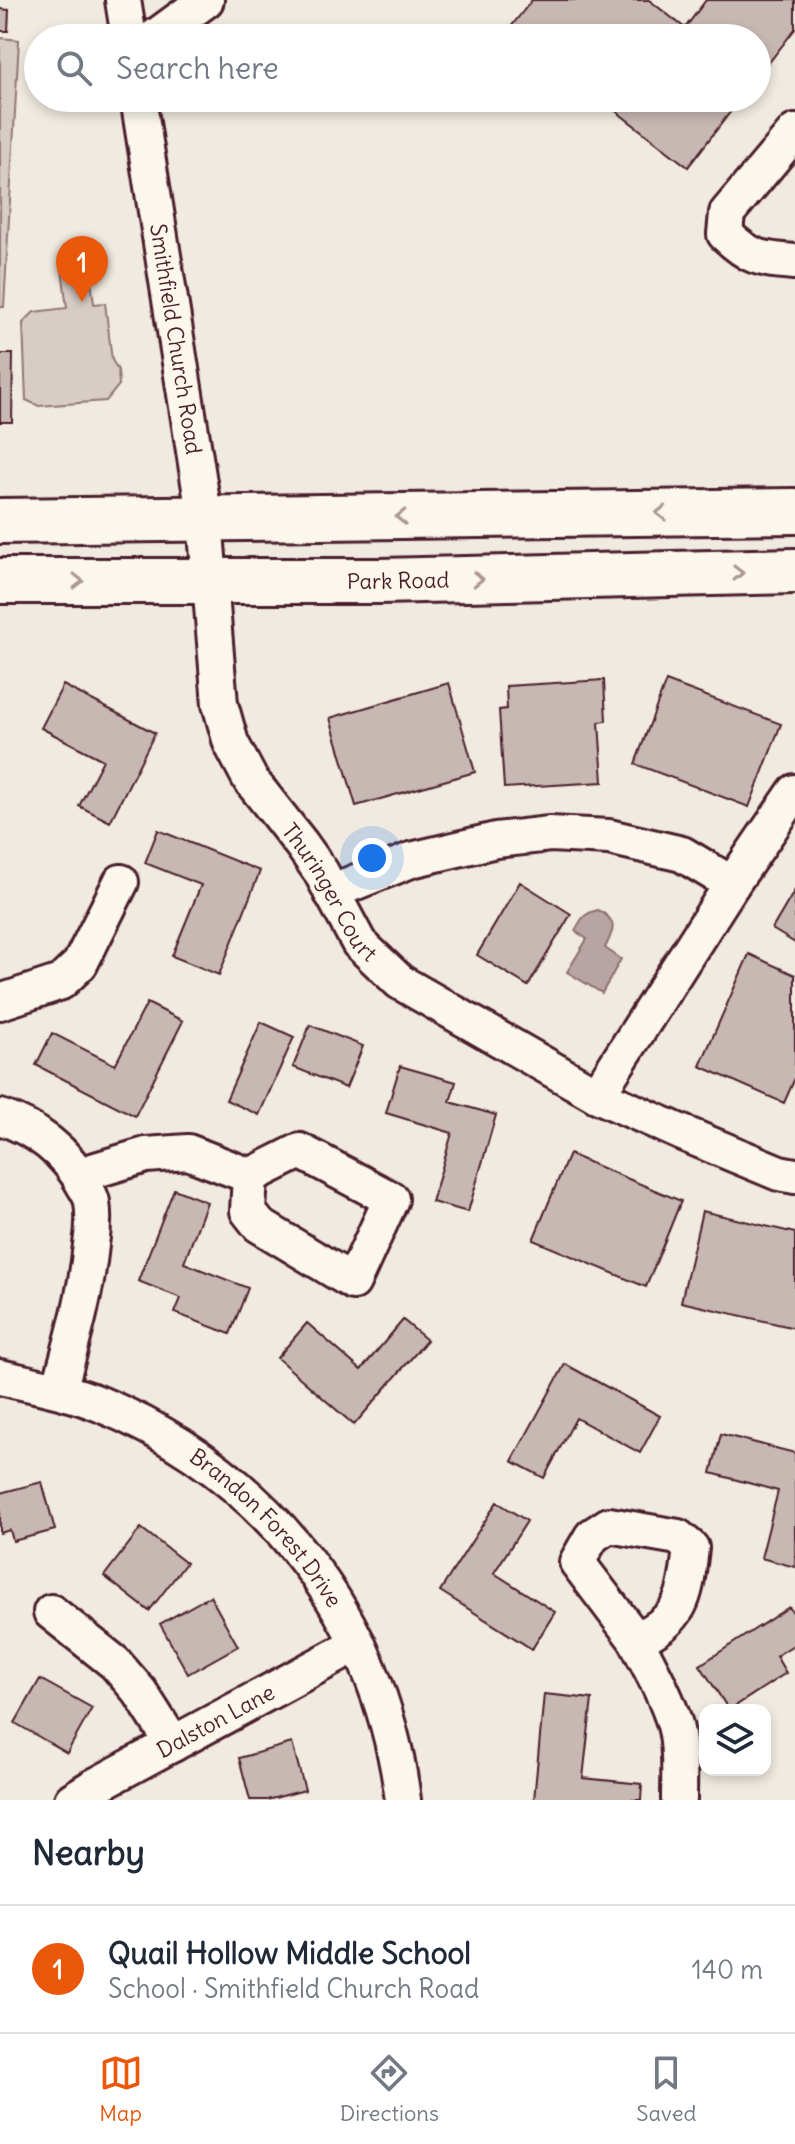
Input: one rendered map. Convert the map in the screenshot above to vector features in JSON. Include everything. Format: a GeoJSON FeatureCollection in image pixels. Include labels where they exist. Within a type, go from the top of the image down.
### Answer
{"type":"FeatureCollection","features":[{"type":"Feature","properties":{"kind":"main road"},"geometry":{"type":"LineString","coordinates":[[0,521],[795,511]]}},
{"type":"Feature","properties":{"kind":"main road","name":"Park Road"},"geometry":{"type":"LineString","coordinates":[[0,581],[380,581],[795,571]]}},
{"type":"Feature","properties":{"kind":"street"},"geometry":{"type":"LineString","coordinates":[[173,24],[206,0]]}},
{"type":"Feature","properties":{"kind":"street"},"geometry":{"type":"LineString","coordinates":[[125,1],[127,24]]}},
{"type":"Feature","properties":{"kind":"street","name":"Smithfield Church Road"},"geometry":{"type":"LineString","coordinates":[[140,112],[205,520],[211,580]]}},
{"type":"Feature","properties":{"kind":"street"},"geometry":{"type":"LineString","coordinates":[[795,132],[727,213],[725,234],[741,249],[760,259],[795,262]]}},
{"type":"Feature","properties":{"kind":"street","name":"Thuringer Court"},"geometry":{"type":"LineString","coordinates":[[211,580],[220,704],[231,743],[250,779],[302,845],[359,943],[400,982],[597,1095],[779,1173],[795,1176]]}},
{"type":"Feature","properties":{"kind":"street"},"geometry":{"type":"LineString","coordinates":[[597,1095],[732,884],[795,792]]}},
{"type":"Feature","properties":{"kind":"street"},"geometry":{"type":"LineString","coordinates":[[331,892],[411,860],[496,840],[550,834],[609,837],[682,854],[732,884]]}},
{"type":"Feature","properties":{"kind":"street"},"geometry":{"type":"LineString","coordinates":[[0,1002],[61,982],[80,964],[121,882]]}},
{"type":"Feature","properties":{"kind":"street"},"geometry":{"type":"LineString","coordinates":[[0,1117],[43,1137],[79,1175],[92,1200],[88,1280],[59,1390]]}},
{"type":"Feature","properties":{"kind":"street"},"geometry":{"type":"LineString","coordinates":[[79,1175],[146,1155],[188,1152],[250,1176]]}},
{"type":"Feature","properties":{"kind":"street","name":"Brandon Forest Drive"},"geometry":{"type":"LineString","coordinates":[[0,1377],[59,1390],[100,1404],[163,1435],[190,1451],[265,1511],[315,1571],[349,1625],[375,1684],[395,1751],[403,1800]]}},
{"type":"Feature","properties":{"kind":"street"},"geometry":{"type":"LineString","coordinates":[[51,1612],[115,1663],[140,1692],[173,1744]]}},
{"type":"Feature","properties":{"kind":"street"},"geometry":{"type":"LineString","coordinates":[[636,1640],[658,1683],[675,1727],[679,1800]]}},
{"type":"Feature","properties":{"kind":"street","name":"Dalston Lane"},"geometry":{"type":"LineString","coordinates":[[72,1800],[358,1644]]}},
{"type":"Feature","properties":{"kind":"shaded area"},"geometry":{"type":"Polygon","coordinates":[[[0,38],[19,40],[4,307],[0,307],[0,38]]]}},
{"type":"Feature","properties":{"kind":"shaded area"},"geometry":{"type":"Polygon","coordinates":[[[89,265],[94,304],[105,303],[112,360],[118,370],[119,385],[106,401],[39,406],[26,400],[23,323],[34,312],[67,308],[62,269],[89,265]]]}},
{"type":"Feature","properties":{"kind":"shaded area"},"geometry":{"type":"Polygon","coordinates":[[[598,910],[609,918],[613,926],[605,948],[621,959],[602,993],[567,972],[587,939],[575,931],[584,917],[598,910]]]}},
{"type":"Feature","properties":{"kind":"building"},"geometry":{"type":"Polygon","coordinates":[[[532,0],[649,0],[680,24],[513,24],[532,0]]]}},
{"type":"Feature","properties":{"kind":"building"},"geometry":{"type":"Polygon","coordinates":[[[706,0],[795,0],[795,29],[771,60],[771,24],[688,24],[706,0]]]}},
{"type":"Feature","properties":{"kind":"building"},"geometry":{"type":"Polygon","coordinates":[[[0,9],[9,10],[8,31],[0,31],[0,9]]]}},
{"type":"Feature","properties":{"kind":"building"},"geometry":{"type":"Polygon","coordinates":[[[617,112],[730,112],[688,167],[617,112]]]}},
{"type":"Feature","properties":{"kind":"building"},"geometry":{"type":"Polygon","coordinates":[[[0,354],[13,354],[12,422],[0,422],[0,354]]]}},
{"type":"Feature","properties":{"kind":"building"},"geometry":{"type":"Polygon","coordinates":[[[604,680],[606,721],[599,722],[603,782],[504,788],[499,710],[507,709],[506,686],[604,680]]]}},
{"type":"Feature","properties":{"kind":"building"},"geometry":{"type":"Polygon","coordinates":[[[666,681],[781,724],[749,807],[635,764],[666,681]]]}},
{"type":"Feature","properties":{"kind":"building"},"geometry":{"type":"Polygon","coordinates":[[[449,683],[475,772],[356,806],[330,718],[449,683]]]}},
{"type":"Feature","properties":{"kind":"building"},"geometry":{"type":"Polygon","coordinates":[[[63,685],[155,733],[110,822],[79,806],[103,760],[41,728],[63,685]]]}},
{"type":"Feature","properties":{"kind":"building"},"geometry":{"type":"Polygon","coordinates":[[[158,830],[260,871],[219,975],[172,956],[201,885],[145,863],[158,830]]]}},
{"type":"Feature","properties":{"kind":"building"},"geometry":{"type":"Polygon","coordinates":[[[520,882],[571,914],[528,986],[477,955],[520,882]]]}},
{"type":"Feature","properties":{"kind":"building"},"geometry":{"type":"Polygon","coordinates":[[[795,890],[795,943],[772,929],[795,890]]]}},
{"type":"Feature","properties":{"kind":"building"},"geometry":{"type":"Polygon","coordinates":[[[749,954],[795,975],[795,1078],[784,1103],[700,1066],[749,954]]]}},
{"type":"Feature","properties":{"kind":"building"},"geometry":{"type":"Polygon","coordinates":[[[147,1003],[183,1021],[135,1116],[36,1065],[52,1033],[115,1065],[147,1003]]]}},
{"type":"Feature","properties":{"kind":"building"},"geometry":{"type":"Polygon","coordinates":[[[261,1022],[294,1037],[259,1115],[226,1100],[261,1022]]]}},
{"type":"Feature","properties":{"kind":"building"},"geometry":{"type":"Polygon","coordinates":[[[310,1025],[363,1046],[346,1088],[293,1067],[310,1025]]]}},
{"type":"Feature","properties":{"kind":"building"},"geometry":{"type":"Polygon","coordinates":[[[400,1066],[456,1082],[450,1102],[496,1115],[468,1212],[432,1202],[452,1133],[386,1113],[400,1066]]]}},
{"type":"Feature","properties":{"kind":"building"},"geometry":{"type":"Polygon","coordinates":[[[569,1154],[681,1201],[646,1287],[533,1240],[569,1154]]]}},
{"type":"Feature","properties":{"kind":"building"},"geometry":{"type":"Polygon","coordinates":[[[174,1189],[207,1202],[184,1263],[248,1288],[230,1334],[175,1313],[181,1298],[138,1281],[174,1189]]]}},
{"type":"Feature","properties":{"kind":"building"},"geometry":{"type":"Polygon","coordinates":[[[702,1211],[795,1233],[795,1328],[681,1302],[702,1211]]]}},
{"type":"Feature","properties":{"kind":"building"},"geometry":{"type":"Polygon","coordinates":[[[403,1320],[427,1340],[354,1425],[277,1358],[307,1323],[361,1370],[403,1320]]]}},
{"type":"Feature","properties":{"kind":"building"},"geometry":{"type":"Polygon","coordinates":[[[565,1364],[660,1416],[640,1453],[576,1418],[544,1478],[512,1461],[565,1364]]]}},
{"type":"Feature","properties":{"kind":"building"},"geometry":{"type":"Polygon","coordinates":[[[721,1434],[795,1453],[795,1567],[761,1558],[778,1491],[711,1473],[721,1434]]]}},
{"type":"Feature","properties":{"kind":"building"},"geometry":{"type":"Polygon","coordinates":[[[42,1482],[55,1530],[13,1541],[10,1530],[0,1533],[0,1493],[42,1482]]]}},
{"type":"Feature","properties":{"kind":"building"},"geometry":{"type":"Polygon","coordinates":[[[497,1502],[527,1521],[494,1573],[555,1612],[532,1649],[440,1591],[497,1502]]]}},
{"type":"Feature","properties":{"kind":"building"},"geometry":{"type":"Polygon","coordinates":[[[141,1528],[186,1563],[149,1611],[104,1576],[141,1528]]]}},
{"type":"Feature","properties":{"kind":"building"},"geometry":{"type":"Polygon","coordinates":[[[210,1596],[238,1646],[188,1674],[160,1624],[210,1596]]]}},
{"type":"Feature","properties":{"kind":"building"},"geometry":{"type":"Polygon","coordinates":[[[789,1607],[795,1615],[795,1644],[776,1656],[786,1673],[738,1704],[725,1704],[700,1665],[789,1607]]]}},
{"type":"Feature","properties":{"kind":"building"},"geometry":{"type":"Polygon","coordinates":[[[40,1679],[92,1708],[67,1753],[15,1723],[40,1679]]]}},
{"type":"Feature","properties":{"kind":"building"},"geometry":{"type":"Polygon","coordinates":[[[544,1694],[592,1699],[583,1778],[642,1784],[641,1800],[534,1800],[544,1694]]]}},
{"type":"Feature","properties":{"kind":"building"},"geometry":{"type":"Polygon","coordinates":[[[292,1743],[305,1790],[267,1800],[250,1800],[239,1758],[292,1743]]]}},
{"type":"Feature","properties":{"kind":"place","name":"Quail Hollow Middle School"},"geometry":{"type":"Point","coordinates":[82,302]}}]}
